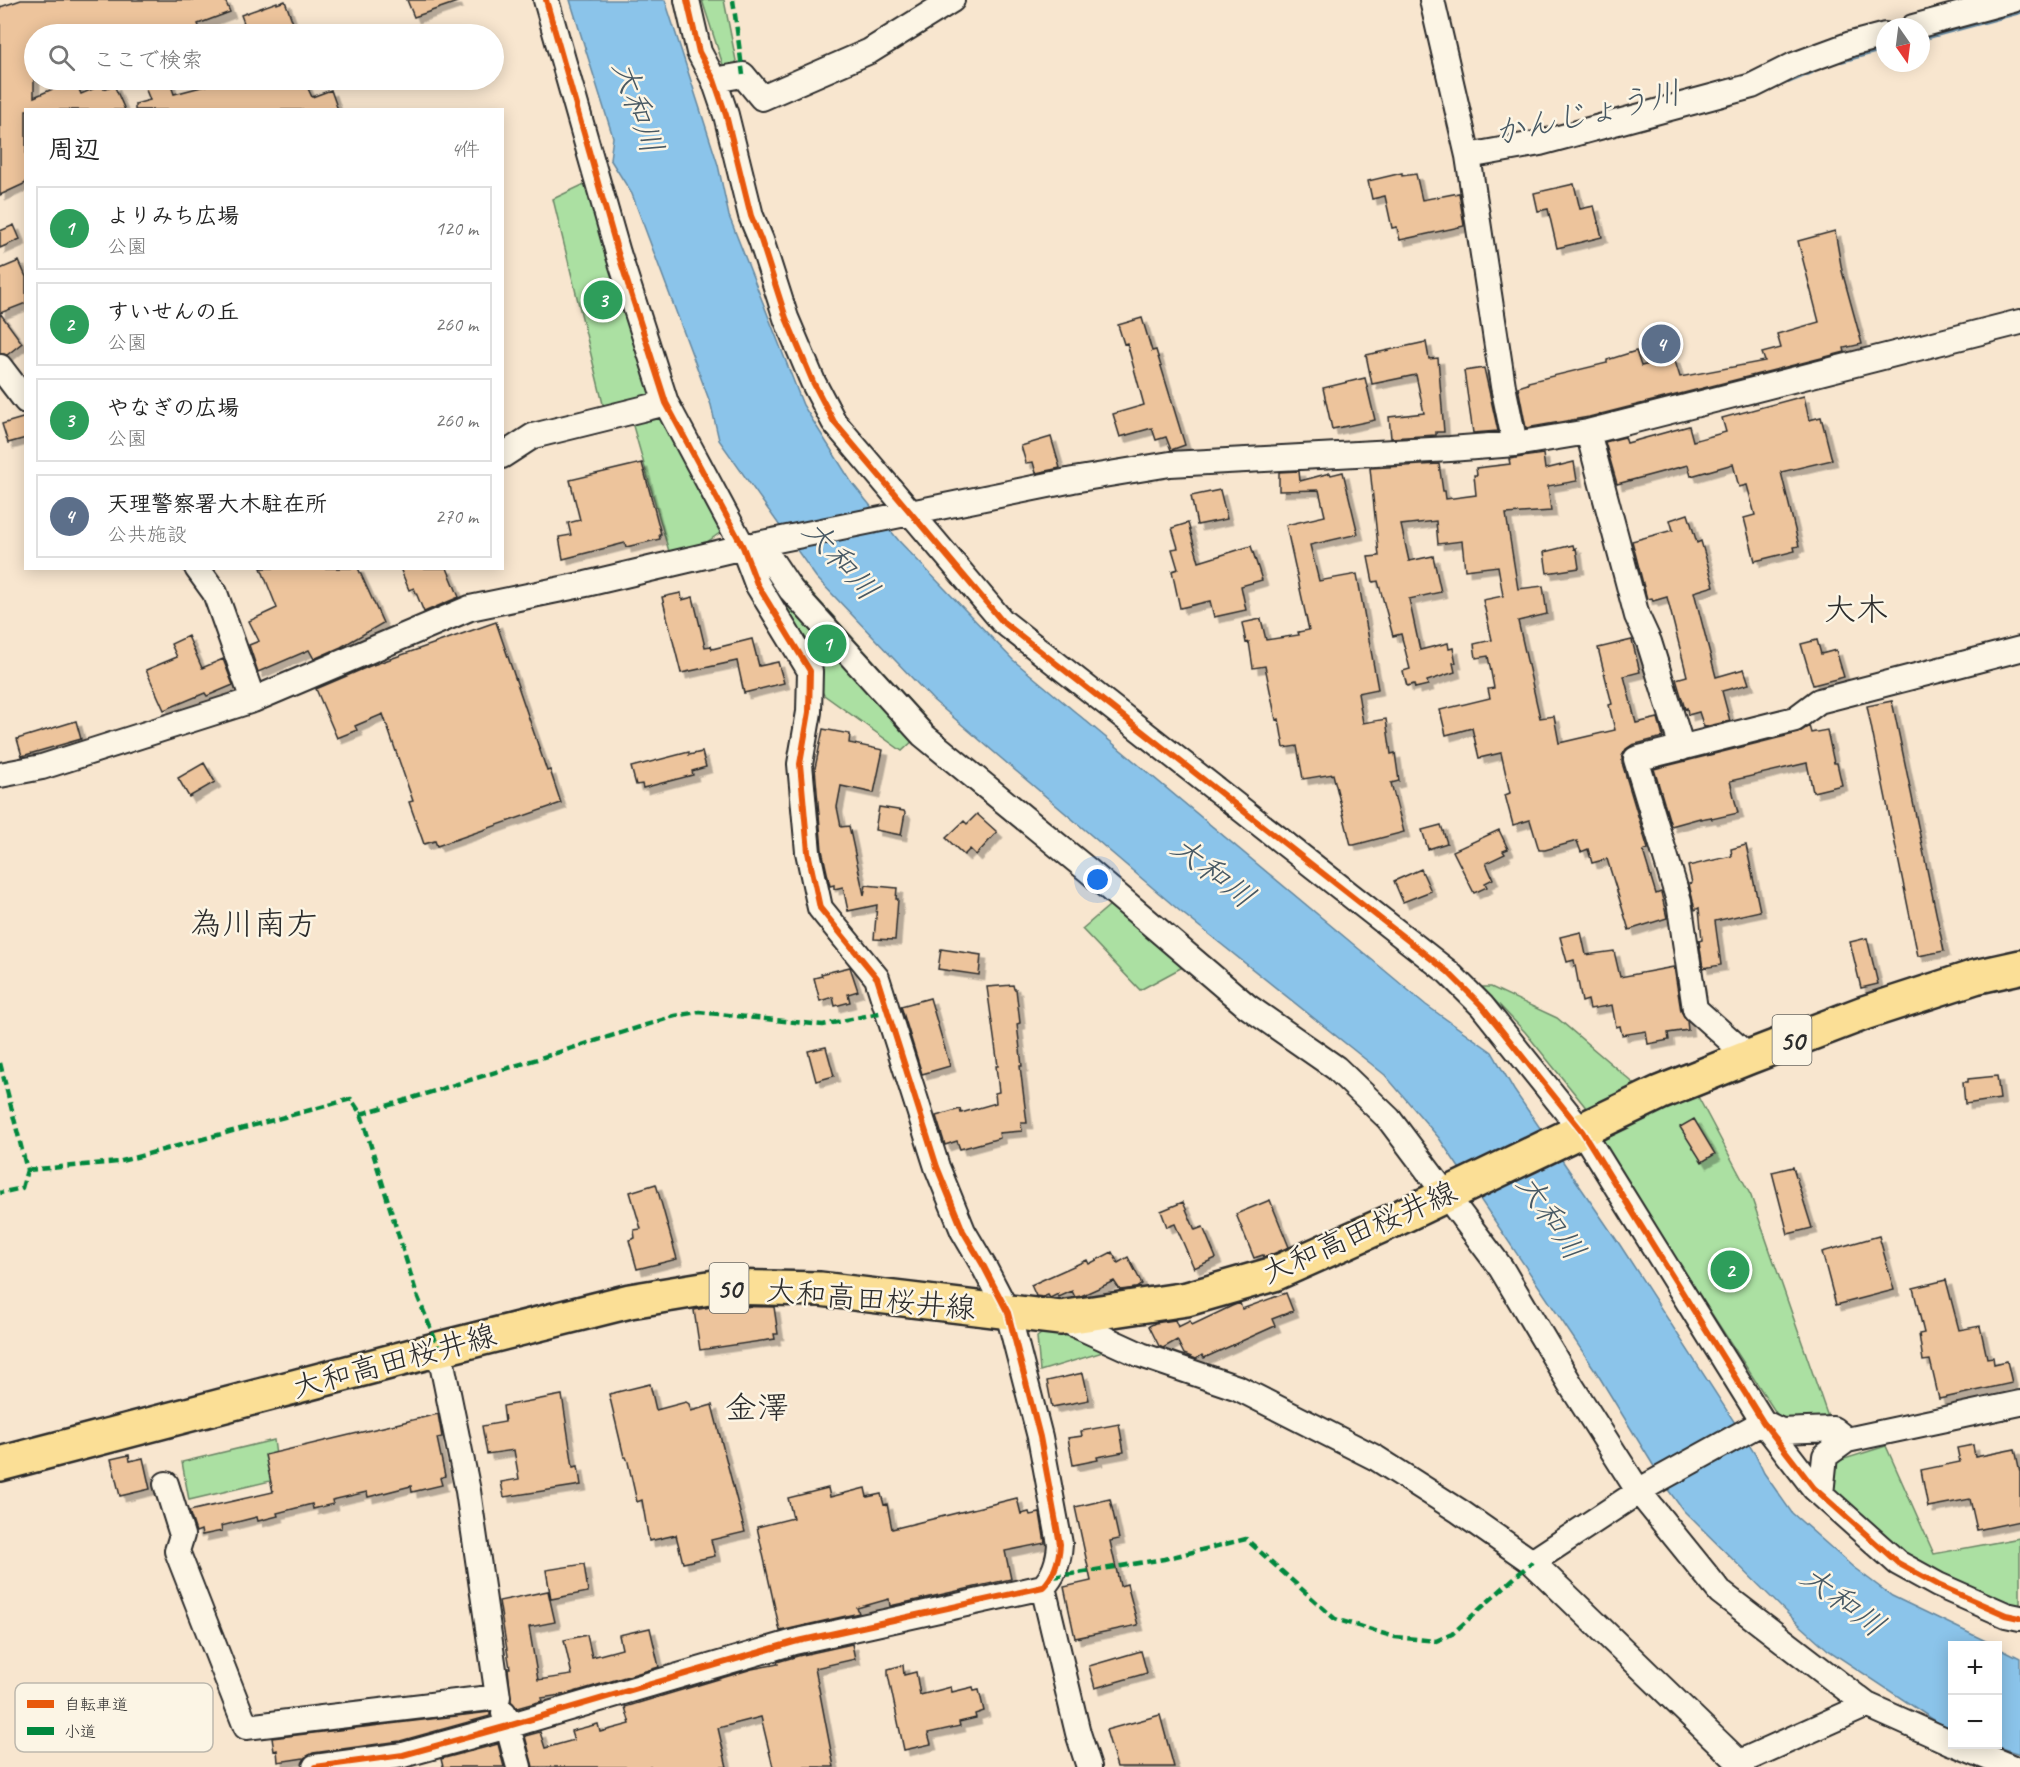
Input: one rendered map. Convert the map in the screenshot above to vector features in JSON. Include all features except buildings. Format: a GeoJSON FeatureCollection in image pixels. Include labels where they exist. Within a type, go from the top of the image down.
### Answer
{"type":"FeatureCollection","features":[{"type":"Feature","properties":{"kind":"main road","name":"大和高田桜井線"},"geometry":{"type":"LineString","coordinates":[[0,1464],[439,1348],[630,1301],[715,1287],[819,1289],[1060,1318],[1187,1299],[1274,1274],[1659,1093],[1749,1057],[1864,1013],[1975,977],[2020,967]]}},
{"type":"Feature","properties":{"kind":"street"},"geometry":{"type":"LineString","coordinates":[[546,0],[618,253],[666,403],[752,545],[771,560],[791,591],[924,735],[1089,871],[1247,1006],[1336,1068],[1389,1119],[1451,1192],[1502,1268],[1572,1387],[1643,1489],[1720,1592],[1867,1705],[1948,1741]]}},
{"type":"Feature","properties":{"kind":"street"},"geometry":{"type":"LineString","coordinates":[[687,0],[699,52],[714,80],[726,115],[751,216],[786,318],[813,382],[834,422],[908,515],[1002,621],[1448,972],[1482,1006],[1577,1133],[1759,1424],[1821,1494],[1898,1563],[1938,1585],[2006,1615],[2020,1618]]}},
{"type":"Feature","properties":{"kind":"street"},"geometry":{"type":"LineString","coordinates":[[726,115],[870,51],[952,0]]}},
{"type":"Feature","properties":{"kind":"street"},"geometry":{"type":"LineString","coordinates":[[1432,0],[1468,156],[1503,386],[1515,444]]}},
{"type":"Feature","properties":{"kind":"street"},"geometry":{"type":"LineString","coordinates":[[1930,22],[2013,0]]}},
{"type":"Feature","properties":{"kind":"street"},"geometry":{"type":"LineString","coordinates":[[1468,156],[1540,143],[1752,86],[1794,65],[1876,37]]}},
{"type":"Feature","properties":{"kind":"street"},"geometry":{"type":"LineString","coordinates":[[714,80],[743,75],[762,98]]}},
{"type":"Feature","properties":{"kind":"street"},"geometry":{"type":"LineString","coordinates":[[0,776],[42,767],[253,700],[470,608],[586,584],[752,545],[1073,480],[1170,464],[1450,449],[1515,444],[1588,432],[2020,322]]}},
{"type":"Feature","properties":{"kind":"street"},"geometry":{"type":"LineString","coordinates":[[0,367],[24,398]]}},
{"type":"Feature","properties":{"kind":"street"},"geometry":{"type":"LineString","coordinates":[[504,455],[533,436],[666,403]]}},
{"type":"Feature","properties":{"kind":"street"},"geometry":{"type":"LineString","coordinates":[[1588,432],[1637,616],[1648,642],[1682,748]]}},
{"type":"Feature","properties":{"kind":"street"},"geometry":{"type":"LineString","coordinates":[[315,1767],[403,1755],[794,1642],[1043,1587],[1053,1577],[1060,1544],[1040,1437],[1008,1313],[963,1231],[937,1167],[877,978],[820,908],[808,852],[800,764],[809,712],[810,671],[757,584],[752,545]]}},
{"type":"Feature","properties":{"kind":"street"},"geometry":{"type":"LineString","coordinates":[[198,570],[215,593],[253,700]]}},
{"type":"Feature","properties":{"kind":"street"},"geometry":{"type":"LineString","coordinates":[[1749,1057],[1695,1009],[1679,901],[1636,759],[1795,719],[1819,701],[2020,649]]}},
{"type":"Feature","properties":{"kind":"street"},"geometry":{"type":"LineString","coordinates":[[1060,1318],[1141,1354],[1238,1388],[1376,1458],[1459,1511],[1532,1562],[1742,1764],[1867,1705]]}},
{"type":"Feature","properties":{"kind":"street"},"geometry":{"type":"LineString","coordinates":[[439,1348],[468,1491],[498,1696],[519,1767]]}},
{"type":"Feature","properties":{"kind":"street"},"geometry":{"type":"LineString","coordinates":[[1821,1494],[1825,1456],[1847,1440],[2020,1403]]}},
{"type":"Feature","properties":{"kind":"street"},"geometry":{"type":"LineString","coordinates":[[1532,1562],[1643,1489],[1759,1424],[1781,1431],[1833,1429],[1847,1440]]}},
{"type":"Feature","properties":{"kind":"street"},"geometry":{"type":"LineString","coordinates":[[166,1484],[182,1535],[177,1551],[246,1727],[498,1696]]}},
{"type":"Feature","properties":{"kind":"street"},"geometry":{"type":"LineString","coordinates":[[1043,1587],[1078,1732],[1089,1767]]}},
{"type":"Feature","properties":{"kind":"street"},"geometry":{"type":"LineString","coordinates":[[1966,1749],[2011,1767]]}},
{"type":"Feature","properties":{"kind":"green space"},"geometry":{"type":"Polygon","coordinates":[[[702,0],[724,0],[738,71],[726,74],[702,0]]]}},
{"type":"Feature","properties":{"kind":"green space"},"geometry":{"type":"Polygon","coordinates":[[[591,181],[659,401],[605,412],[553,199],[591,181]]]}},
{"type":"Feature","properties":{"kind":"green space"},"geometry":{"type":"Polygon","coordinates":[[[664,406],[721,532],[700,547],[670,555],[631,419],[664,406]]]}},
{"type":"Feature","properties":{"kind":"green space"},"geometry":{"type":"Polygon","coordinates":[[[794,573],[931,724],[902,751],[824,695],[768,594],[770,589],[794,573]]]}},
{"type":"Feature","properties":{"kind":"green space"},"geometry":{"type":"Polygon","coordinates":[[[1116,900],[1190,963],[1140,990],[1082,929],[1116,900]]]}},
{"type":"Feature","properties":{"kind":"green space"},"geometry":{"type":"Polygon","coordinates":[[[1482,987],[1491,987],[1557,1018],[1644,1092],[1592,1115],[1525,1032],[1482,987]]]}},
{"type":"Feature","properties":{"kind":"green space"},"geometry":{"type":"Polygon","coordinates":[[[1696,1093],[1751,1196],[1829,1420],[1782,1422],[1599,1140],[1696,1093]]]}},
{"type":"Feature","properties":{"kind":"green space"},"geometry":{"type":"Polygon","coordinates":[[[1049,1328],[1087,1338],[1103,1352],[1040,1371],[1037,1337],[1049,1328]]]}},
{"type":"Feature","properties":{"kind":"green space"},"geometry":{"type":"Polygon","coordinates":[[[274,1440],[279,1479],[189,1500],[182,1462],[274,1440]]]}},
{"type":"Feature","properties":{"kind":"green space"},"geometry":{"type":"Polygon","coordinates":[[[1886,1446],[1934,1554],[2020,1538],[2020,1606],[2004,1602],[1910,1558],[1831,1489],[1838,1461],[1886,1446]]]}},
{"type":"Feature","properties":{"kind":"water","name":"大和川"},"geometry":{"type":"Polygon","coordinates":[[[570,0],[665,0],[718,165],[729,216],[803,405],[852,483],[899,541],[1013,660],[1426,1005],[1492,1052],[1514,1090],[1620,1245],[1755,1454],[1764,1473],[1792,1513],[1853,1567],[1892,1596],[1986,1641],[1948,1641],[1948,1729],[1828,1650],[1791,1617],[1683,1510],[1595,1370],[1439,1138],[1385,1075],[1181,912],[933,700],[816,577],[719,440],[711,405],[632,194],[610,159],[613,137],[570,0]]]}},
{"type":"Feature","properties":{"kind":"water"},"geometry":{"type":"Polygon","coordinates":[[[2002,1649],[2020,1658],[2020,1754],[2002,1748],[2002,1649]]]}},
{"type":"Feature","properties":{"kind":"waterway","name":"かんじょう川"},"geometry":{"type":"LineString","coordinates":[[1930,36],[2020,11]]}},
{"type":"Feature","properties":{"kind":"waterway","name":"かんじょう川"},"geometry":{"type":"LineString","coordinates":[[1841,60],[1876,50]]}},
{"type":"Feature","properties":{"kind":"waterway","name":"かんじょう川"},"geometry":{"type":"LineString","coordinates":[[1788,81],[1812,71]]}},
{"type":"Feature","properties":{"kind":"marked path"},"geometry":{"type":"LineString","coordinates":[[733,0],[743,75]]}},
{"type":"Feature","properties":{"kind":"marked path"},"geometry":{"type":"LineString","coordinates":[[361,1114],[675,1016],[699,1012],[823,1025],[889,1011]]}},
{"type":"Feature","properties":{"kind":"marked path"},"geometry":{"type":"LineString","coordinates":[[0,1063],[27,1170],[22,1188],[0,1193]]}},
{"type":"Feature","properties":{"kind":"marked path"},"geometry":{"type":"LineString","coordinates":[[27,1170],[118,1162],[351,1099],[361,1114],[417,1295],[439,1349]]}},
{"type":"Feature","properties":{"kind":"marked path"},"geometry":{"type":"LineString","coordinates":[[1053,1577],[1164,1559],[1246,1539],[1335,1619],[1395,1637],[1436,1641],[1452,1634],[1532,1562]]}},
{"type":"Feature","properties":{"kind":"cycle path"},"geometry":{"type":"LineString","coordinates":[[315,1767],[403,1755],[794,1642],[1043,1587],[1053,1573],[1060,1544],[1040,1437],[1008,1313],[963,1231],[937,1167],[877,978],[820,908],[808,852],[800,764],[809,712],[810,671],[757,584],[743,547],[666,403],[618,253],[546,0]]}},
{"type":"Feature","properties":{"kind":"cycle path"},"geometry":{"type":"LineString","coordinates":[[687,0],[699,52],[714,80],[726,115],[751,216],[786,318],[813,382],[834,422],[1002,621],[1448,972],[1482,1006],[1582,1131],[1763,1422],[1814,1488],[1898,1563],[1938,1585],[2006,1615],[2020,1618]]}},
{"type":"Feature","properties":{"kind":"place","name":"やなぎの広場"},"geometry":{"type":"Point","coordinates":[603,300]}},
{"type":"Feature","properties":{"kind":"place","name":"天理警察署大木駐在所"},"geometry":{"type":"Point","coordinates":[1661,344]}},
{"type":"Feature","properties":{"kind":"place","name":"よりみち広場"},"geometry":{"type":"Point","coordinates":[827,644]}},
{"type":"Feature","properties":{"kind":"place","name":"すいせんの丘"},"geometry":{"type":"Point","coordinates":[1730,1270]}},
{"type":"Feature","properties":{"kind":"district","name":"大木"},"geometry":{"type":"Point","coordinates":[1856,609]}},
{"type":"Feature","properties":{"kind":"district","name":"為川南方"},"geometry":{"type":"Point","coordinates":[254,923]}},
{"type":"Feature","properties":{"kind":"district","name":"金澤"},"geometry":{"type":"Point","coordinates":[757,1407]}}]}
